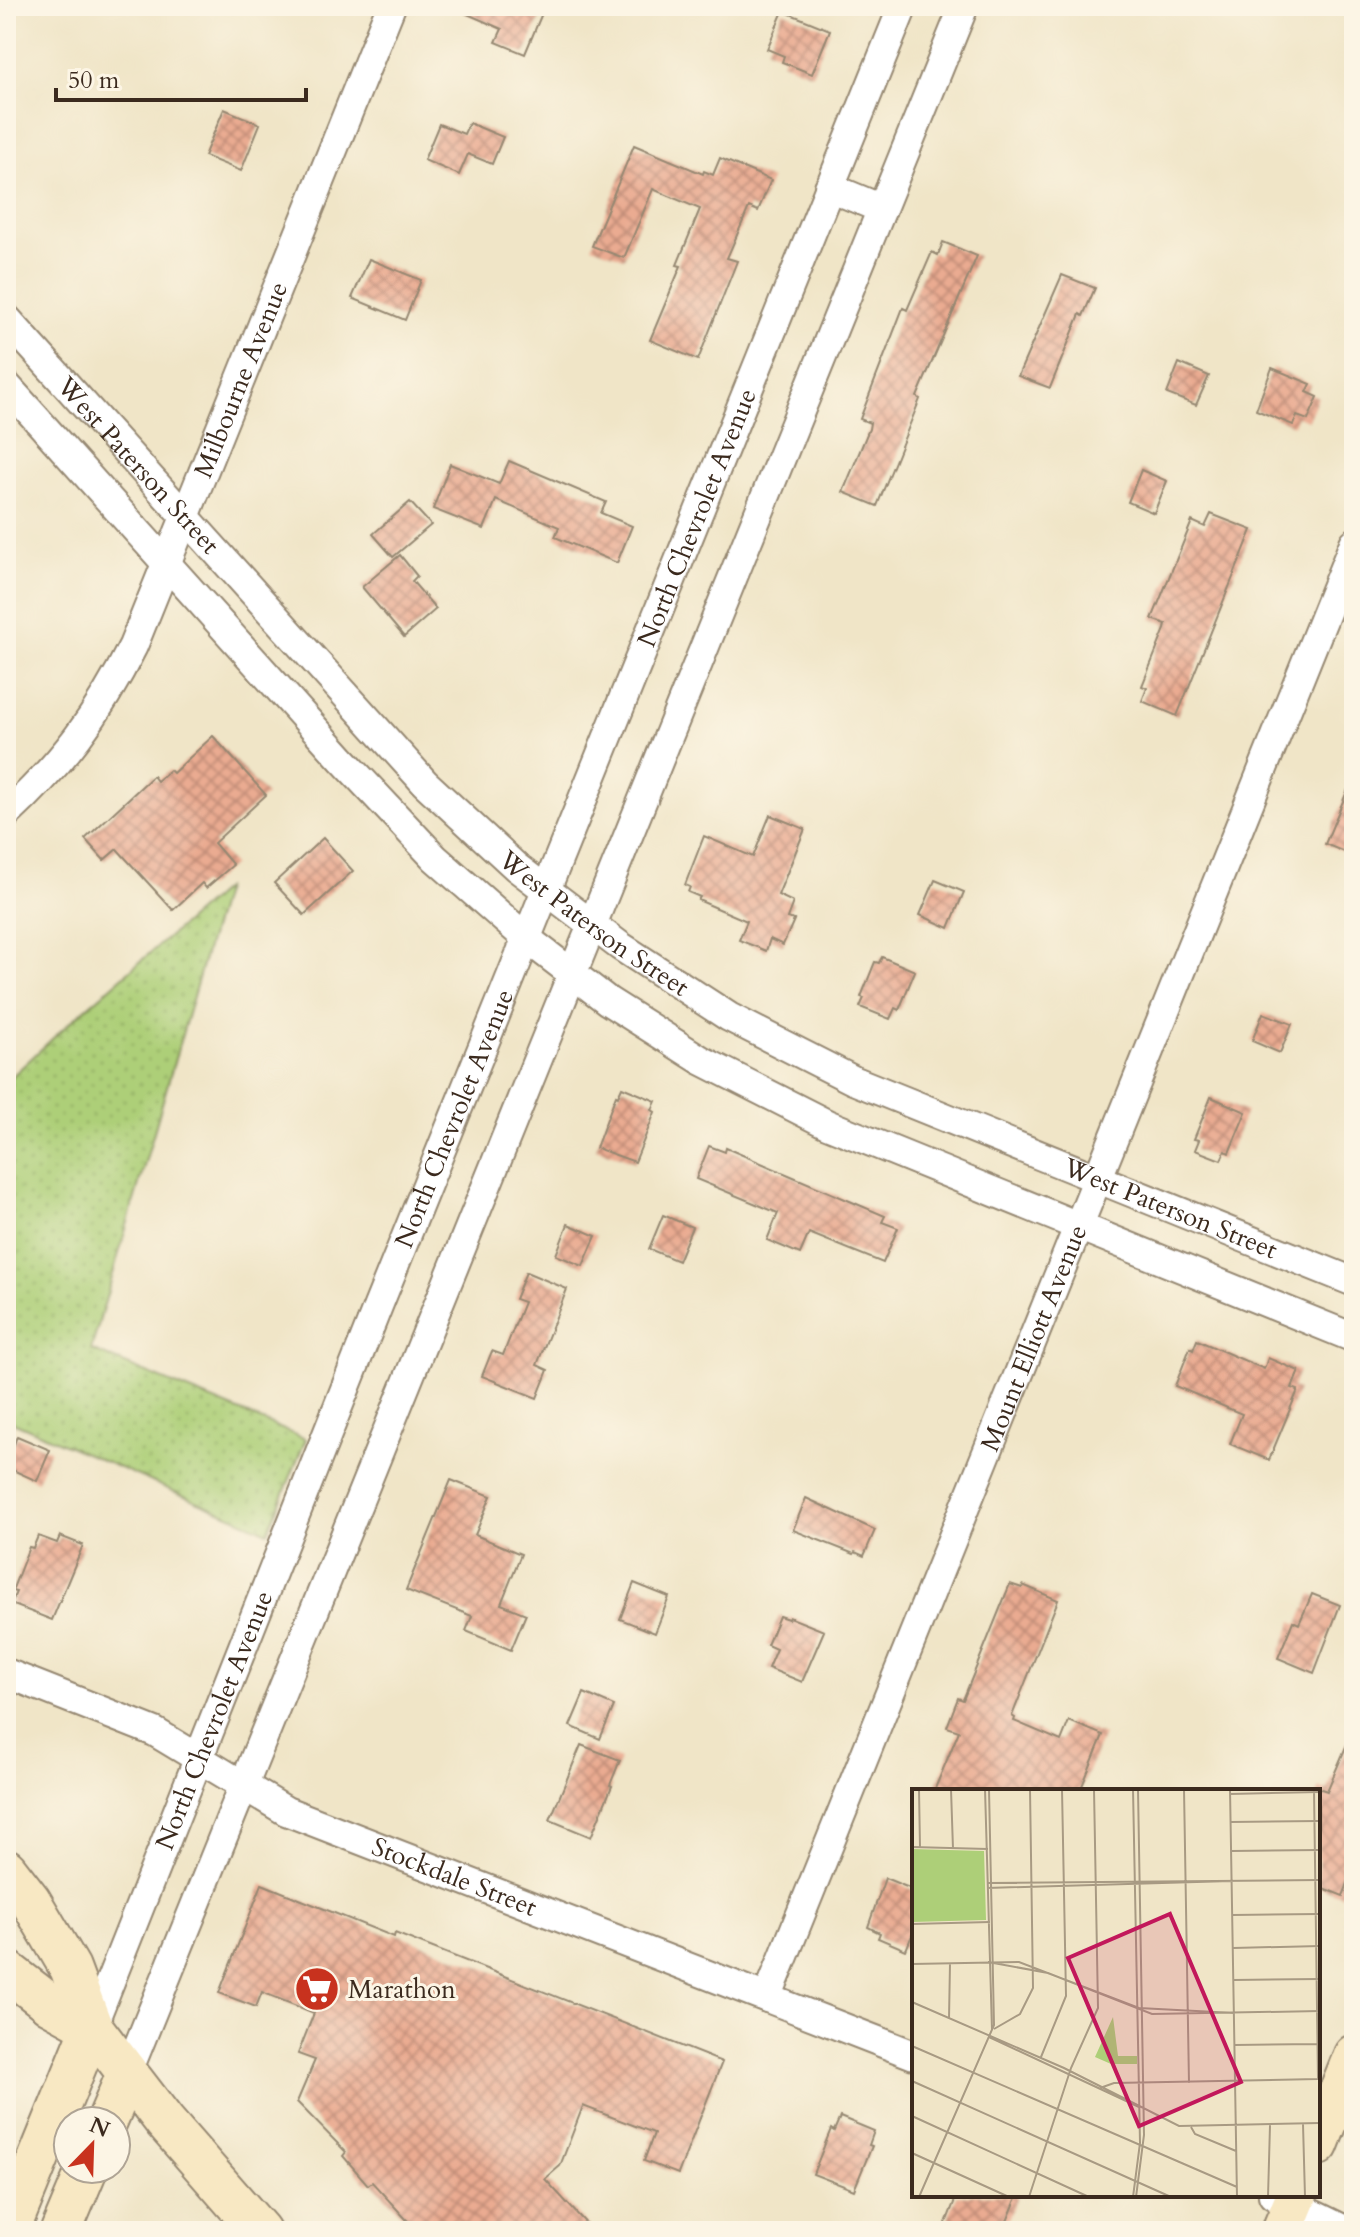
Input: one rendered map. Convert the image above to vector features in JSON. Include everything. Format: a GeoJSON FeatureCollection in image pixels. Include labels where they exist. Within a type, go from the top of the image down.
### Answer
{"type":"FeatureCollection","features":[{"type":"Feature","properties":{"kind":"main road"},"geometry":{"type":"LineString","coordinates":[[6,1869],[30,1900],[70,1968],[92,2027],[165,2122],[260,2231]]}},
{"type":"Feature","properties":{"kind":"main road"},"geometry":{"type":"LineString","coordinates":[[6,1970],[50,2004],[92,2027]]}},
{"type":"Feature","properties":{"kind":"main road","name":"North Chevrolet Avenue"},"geometry":{"type":"LineString","coordinates":[[9,2231],[92,2027]]}},
{"type":"Feature","properties":{"kind":"main road"},"geometry":{"type":"LineString","coordinates":[[1320,2140],[1354,2055]]}},
{"type":"Feature","properties":{"kind":"main road","name":"North Chevrolet Avenue"},"geometry":{"type":"LineString","coordinates":[[114,2105],[127,2074]]}},
{"type":"Feature","properties":{"kind":"main road"},"geometry":{"type":"LineString","coordinates":[[61,2231],[80,2185]]}},
{"type":"Feature","properties":{"kind":"street","name":"Milbourne Avenue"},"geometry":{"type":"LineString","coordinates":[[6,815],[53,769],[96,713],[133,646],[391,6]]}},
{"type":"Feature","properties":{"kind":"street","name":"North Chevrolet Avenue"},"geometry":{"type":"LineString","coordinates":[[92,2027],[526,938],[903,6]]}},
{"type":"Feature","properties":{"kind":"street","name":"North Chevrolet Avenue"},"geometry":{"type":"LineString","coordinates":[[127,2074],[964,6]]}},
{"type":"Feature","properties":{"kind":"street"},"geometry":{"type":"LineString","coordinates":[[829,187],[882,209]]}},
{"type":"Feature","properties":{"kind":"street","name":"West Paterson Street"},"geometry":{"type":"LineString","coordinates":[[6,318],[425,783],[480,836],[592,926],[702,1001],[808,1059],[887,1095],[1354,1282]]}},
{"type":"Feature","properties":{"kind":"street","name":"West Paterson Street"},"geometry":{"type":"LineString","coordinates":[[6,385],[418,840],[458,879],[573,975],[673,1044],[786,1105],[861,1139],[1354,1338]]}},
{"type":"Feature","properties":{"kind":"street","name":"Mount Elliott Avenue"},"geometry":{"type":"LineString","coordinates":[[767,1998],[1354,543]]}},
{"type":"Feature","properties":{"kind":"street","name":"Stockdale Street"},"geometry":{"type":"LineString","coordinates":[[6,1673],[143,1726],[286,1811],[912,2054]]}},
{"type":"Feature","properties":{"kind":"street"},"geometry":{"type":"LineString","coordinates":[[1286,2206],[1347,2231]]}},
{"type":"Feature","properties":{"kind":"green space"},"geometry":{"type":"Polygon","coordinates":[[[224,889],[91,1350],[306,1439],[268,1532],[6,1419],[6,1082],[224,889]]]}},
{"type":"Feature","properties":{"kind":"building"},"geometry":{"type":"Polygon","coordinates":[[[449,6],[545,6],[525,54],[496,42],[502,29],[449,6]]]}},
{"type":"Feature","properties":{"kind":"building"},"geometry":{"type":"Polygon","coordinates":[[[783,11],[830,30],[812,74],[782,62],[784,56],[767,49],[783,11]]]}},
{"type":"Feature","properties":{"kind":"building"},"geometry":{"type":"Polygon","coordinates":[[[224,109],[260,124],[241,171],[204,156],[224,109]]]}},
{"type":"Feature","properties":{"kind":"building"},"geometry":{"type":"Polygon","coordinates":[[[469,123],[503,137],[492,164],[468,154],[459,175],[424,160],[439,124],[464,134],[469,123]]]}},
{"type":"Feature","properties":{"kind":"building"},"geometry":{"type":"Polygon","coordinates":[[[634,145],[703,174],[704,171],[713,175],[720,158],[771,180],[758,211],[749,207],[727,258],[737,261],[698,360],[650,340],[681,266],[677,265],[700,209],[653,189],[624,258],[592,246],[634,145]]]}},
{"type":"Feature","properties":{"kind":"building"},"geometry":{"type":"Polygon","coordinates":[[[943,242],[977,256],[917,397],[920,399],[877,506],[843,492],[869,429],[870,423],[860,419],[903,308],[907,310],[932,252],[938,255],[943,242]]]}},
{"type":"Feature","properties":{"kind":"building"},"geometry":{"type":"Polygon","coordinates":[[[369,259],[421,280],[405,320],[352,298],[369,259]]]}},
{"type":"Feature","properties":{"kind":"building"},"geometry":{"type":"Polygon","coordinates":[[[1062,275],[1095,288],[1083,316],[1080,314],[1050,388],[1018,376],[1062,275]]]}},
{"type":"Feature","properties":{"kind":"building"},"geometry":{"type":"Polygon","coordinates":[[[1179,363],[1209,376],[1196,405],[1167,394],[1179,363]]]}},
{"type":"Feature","properties":{"kind":"building"},"geometry":{"type":"Polygon","coordinates":[[[1272,368],[1311,384],[1307,392],[1318,397],[1308,420],[1297,416],[1293,425],[1256,410],[1272,368]]]}},
{"type":"Feature","properties":{"kind":"building"},"geometry":{"type":"Polygon","coordinates":[[[509,461],[606,502],[601,513],[632,526],[617,563],[555,537],[559,527],[496,500],[484,529],[433,509],[450,464],[499,484],[509,461]]]}},
{"type":"Feature","properties":{"kind":"building"},"geometry":{"type":"Polygon","coordinates":[[[1141,470],[1167,481],[1154,513],[1128,502],[1141,470]]]}},
{"type":"Feature","properties":{"kind":"building"},"geometry":{"type":"Polygon","coordinates":[[[410,502],[431,525],[393,557],[373,534],[410,502]]]}},
{"type":"Feature","properties":{"kind":"building"},"geometry":{"type":"Polygon","coordinates":[[[1211,514],[1252,530],[1177,716],[1142,701],[1147,688],[1142,686],[1166,624],[1152,619],[1192,521],[1205,527],[1211,514]]]}},
{"type":"Feature","properties":{"kind":"building"},"geometry":{"type":"Polygon","coordinates":[[[400,555],[417,576],[412,581],[436,609],[404,637],[362,587],[400,555]]]}},
{"type":"Feature","properties":{"kind":"building"},"geometry":{"type":"Polygon","coordinates":[[[213,736],[266,795],[214,843],[233,865],[206,888],[202,883],[173,910],[117,849],[104,860],[85,839],[153,776],[157,781],[170,770],[173,773],[213,736]]]}},
{"type":"Feature","properties":{"kind":"building"},"geometry":{"type":"Polygon","coordinates":[[[1354,775],[1354,856],[1325,844],[1354,775]]]}},
{"type":"Feature","properties":{"kind":"building"},"geometry":{"type":"Polygon","coordinates":[[[770,815],[805,829],[778,895],[793,902],[787,918],[794,920],[783,945],[770,939],[766,951],[739,940],[747,921],[698,900],[700,897],[688,892],[690,887],[685,885],[704,836],[753,857],[770,815]]]}},
{"type":"Feature","properties":{"kind":"building"},"geometry":{"type":"Polygon","coordinates":[[[323,838],[353,871],[304,915],[274,883],[323,838]]]}},
{"type":"Feature","properties":{"kind":"building"},"geometry":{"type":"Polygon","coordinates":[[[935,880],[964,892],[949,928],[920,915],[935,880]]]}},
{"type":"Feature","properties":{"kind":"building"},"geometry":{"type":"Polygon","coordinates":[[[882,957],[915,971],[899,1010],[895,1008],[890,1019],[860,1007],[875,962],[879,963],[882,957]]]}},
{"type":"Feature","properties":{"kind":"building"},"geometry":{"type":"Polygon","coordinates":[[[1263,1013],[1292,1024],[1280,1053],[1252,1041],[1263,1013]]]}},
{"type":"Feature","properties":{"kind":"building"},"geometry":{"type":"Polygon","coordinates":[[[622,1087],[656,1101],[652,1110],[655,1112],[635,1162],[596,1148],[622,1087]]]}},
{"type":"Feature","properties":{"kind":"building"},"geometry":{"type":"Polygon","coordinates":[[[1211,1097],[1246,1112],[1229,1153],[1225,1151],[1221,1160],[1195,1150],[1199,1140],[1194,1139],[1211,1097]]]}},
{"type":"Feature","properties":{"kind":"building"},"geometry":{"type":"Polygon","coordinates":[[[709,1146],[725,1152],[726,1148],[885,1216],[882,1222],[898,1228],[883,1263],[809,1233],[800,1254],[767,1240],[778,1213],[696,1179],[709,1146]]]}},
{"type":"Feature","properties":{"kind":"building"},"geometry":{"type":"Polygon","coordinates":[[[663,1215],[692,1227],[678,1261],[649,1249],[663,1215]]]}},
{"type":"Feature","properties":{"kind":"building"},"geometry":{"type":"Polygon","coordinates":[[[568,1224],[596,1236],[583,1266],[556,1255],[568,1224]]]}},
{"type":"Feature","properties":{"kind":"building"},"geometry":{"type":"Polygon","coordinates":[[[526,1272],[567,1289],[537,1365],[548,1370],[537,1398],[482,1376],[492,1351],[503,1355],[524,1302],[515,1299],[526,1272]]]}},
{"type":"Feature","properties":{"kind":"building"},"geometry":{"type":"Polygon","coordinates":[[[1197,1340],[1264,1369],[1268,1358],[1299,1371],[1292,1388],[1298,1390],[1269,1460],[1230,1444],[1242,1414],[1175,1386],[1190,1348],[1193,1350],[1197,1340]]]}},
{"type":"Feature","properties":{"kind":"building"},"geometry":{"type":"Polygon","coordinates":[[[17,1436],[50,1450],[37,1481],[6,1467],[17,1436]]]}},
{"type":"Feature","properties":{"kind":"building"},"geometry":{"type":"Polygon","coordinates":[[[451,1480],[491,1496],[475,1535],[521,1554],[501,1604],[526,1614],[511,1650],[466,1631],[472,1616],[406,1590],[451,1480]]]}},
{"type":"Feature","properties":{"kind":"building"},"geometry":{"type":"Polygon","coordinates":[[[806,1498],[875,1530],[864,1556],[793,1530],[806,1498]]]}},
{"type":"Feature","properties":{"kind":"building"},"geometry":{"type":"Polygon","coordinates":[[[38,1536],[57,1543],[60,1536],[83,1545],[52,1620],[11,1604],[16,1592],[12,1591],[29,1547],[33,1548],[38,1536]]]}},
{"type":"Feature","properties":{"kind":"building"},"geometry":{"type":"Polygon","coordinates":[[[634,1583],[669,1597],[655,1633],[620,1619],[634,1583]]]}},
{"type":"Feature","properties":{"kind":"building"},"geometry":{"type":"Polygon","coordinates":[[[1010,1584],[1022,1588],[1023,1585],[1058,1600],[1012,1716],[1014,1721],[1061,1741],[1069,1721],[1103,1735],[1081,1789],[935,1789],[959,1731],[947,1727],[958,1698],[963,1700],[1010,1584]]]}},
{"type":"Feature","properties":{"kind":"building"},"geometry":{"type":"Polygon","coordinates":[[[1312,1594],[1340,1605],[1314,1673],[1278,1658],[1293,1621],[1299,1624],[1312,1594]]]}},
{"type":"Feature","properties":{"kind":"building"},"geometry":{"type":"Polygon","coordinates":[[[779,1616],[824,1631],[802,1682],[768,1668],[776,1649],[767,1645],[779,1616]]]}},
{"type":"Feature","properties":{"kind":"building"},"geometry":{"type":"Polygon","coordinates":[[[584,1693],[614,1706],[600,1739],[570,1726],[584,1693]]]}},
{"type":"Feature","properties":{"kind":"building"},"geometry":{"type":"Polygon","coordinates":[[[1354,1728],[1354,1868],[1343,1896],[1320,1887],[1318,1788],[1327,1791],[1354,1728]]]}},
{"type":"Feature","properties":{"kind":"building"},"geometry":{"type":"Polygon","coordinates":[[[581,1745],[620,1760],[591,1837],[550,1820],[581,1745]]]}},
{"type":"Feature","properties":{"kind":"building"},"geometry":{"type":"Polygon","coordinates":[[[885,1878],[912,1889],[912,1935],[906,1950],[878,1938],[880,1933],[868,1927],[885,1878]]]}},
{"type":"Feature","properties":{"kind":"building"},"geometry":{"type":"Polygon","coordinates":[[[262,1884],[722,2062],[678,2174],[644,2161],[654,2133],[583,2106],[560,2166],[545,2179],[593,2231],[417,2231],[372,2182],[368,2185],[343,2156],[346,2152],[297,2102],[315,2060],[298,2054],[314,2013],[262,1992],[256,2007],[219,1993],[262,1884]]]}},
{"type":"Feature","properties":{"kind":"building"},"geometry":{"type":"Polygon","coordinates":[[[840,2117],[874,2131],[869,2145],[872,2146],[854,2190],[813,2174],[831,2129],[834,2131],[840,2117]]]}},
{"type":"Feature","properties":{"kind":"building"},"geometry":{"type":"Polygon","coordinates":[[[956,2197],[1017,2197],[1003,2231],[943,2231],[956,2197]]]}},
{"type":"Feature","properties":{"kind":"place","name":"Marathon"},"geometry":{"type":"Point","coordinates":[317,1989]}}]}
